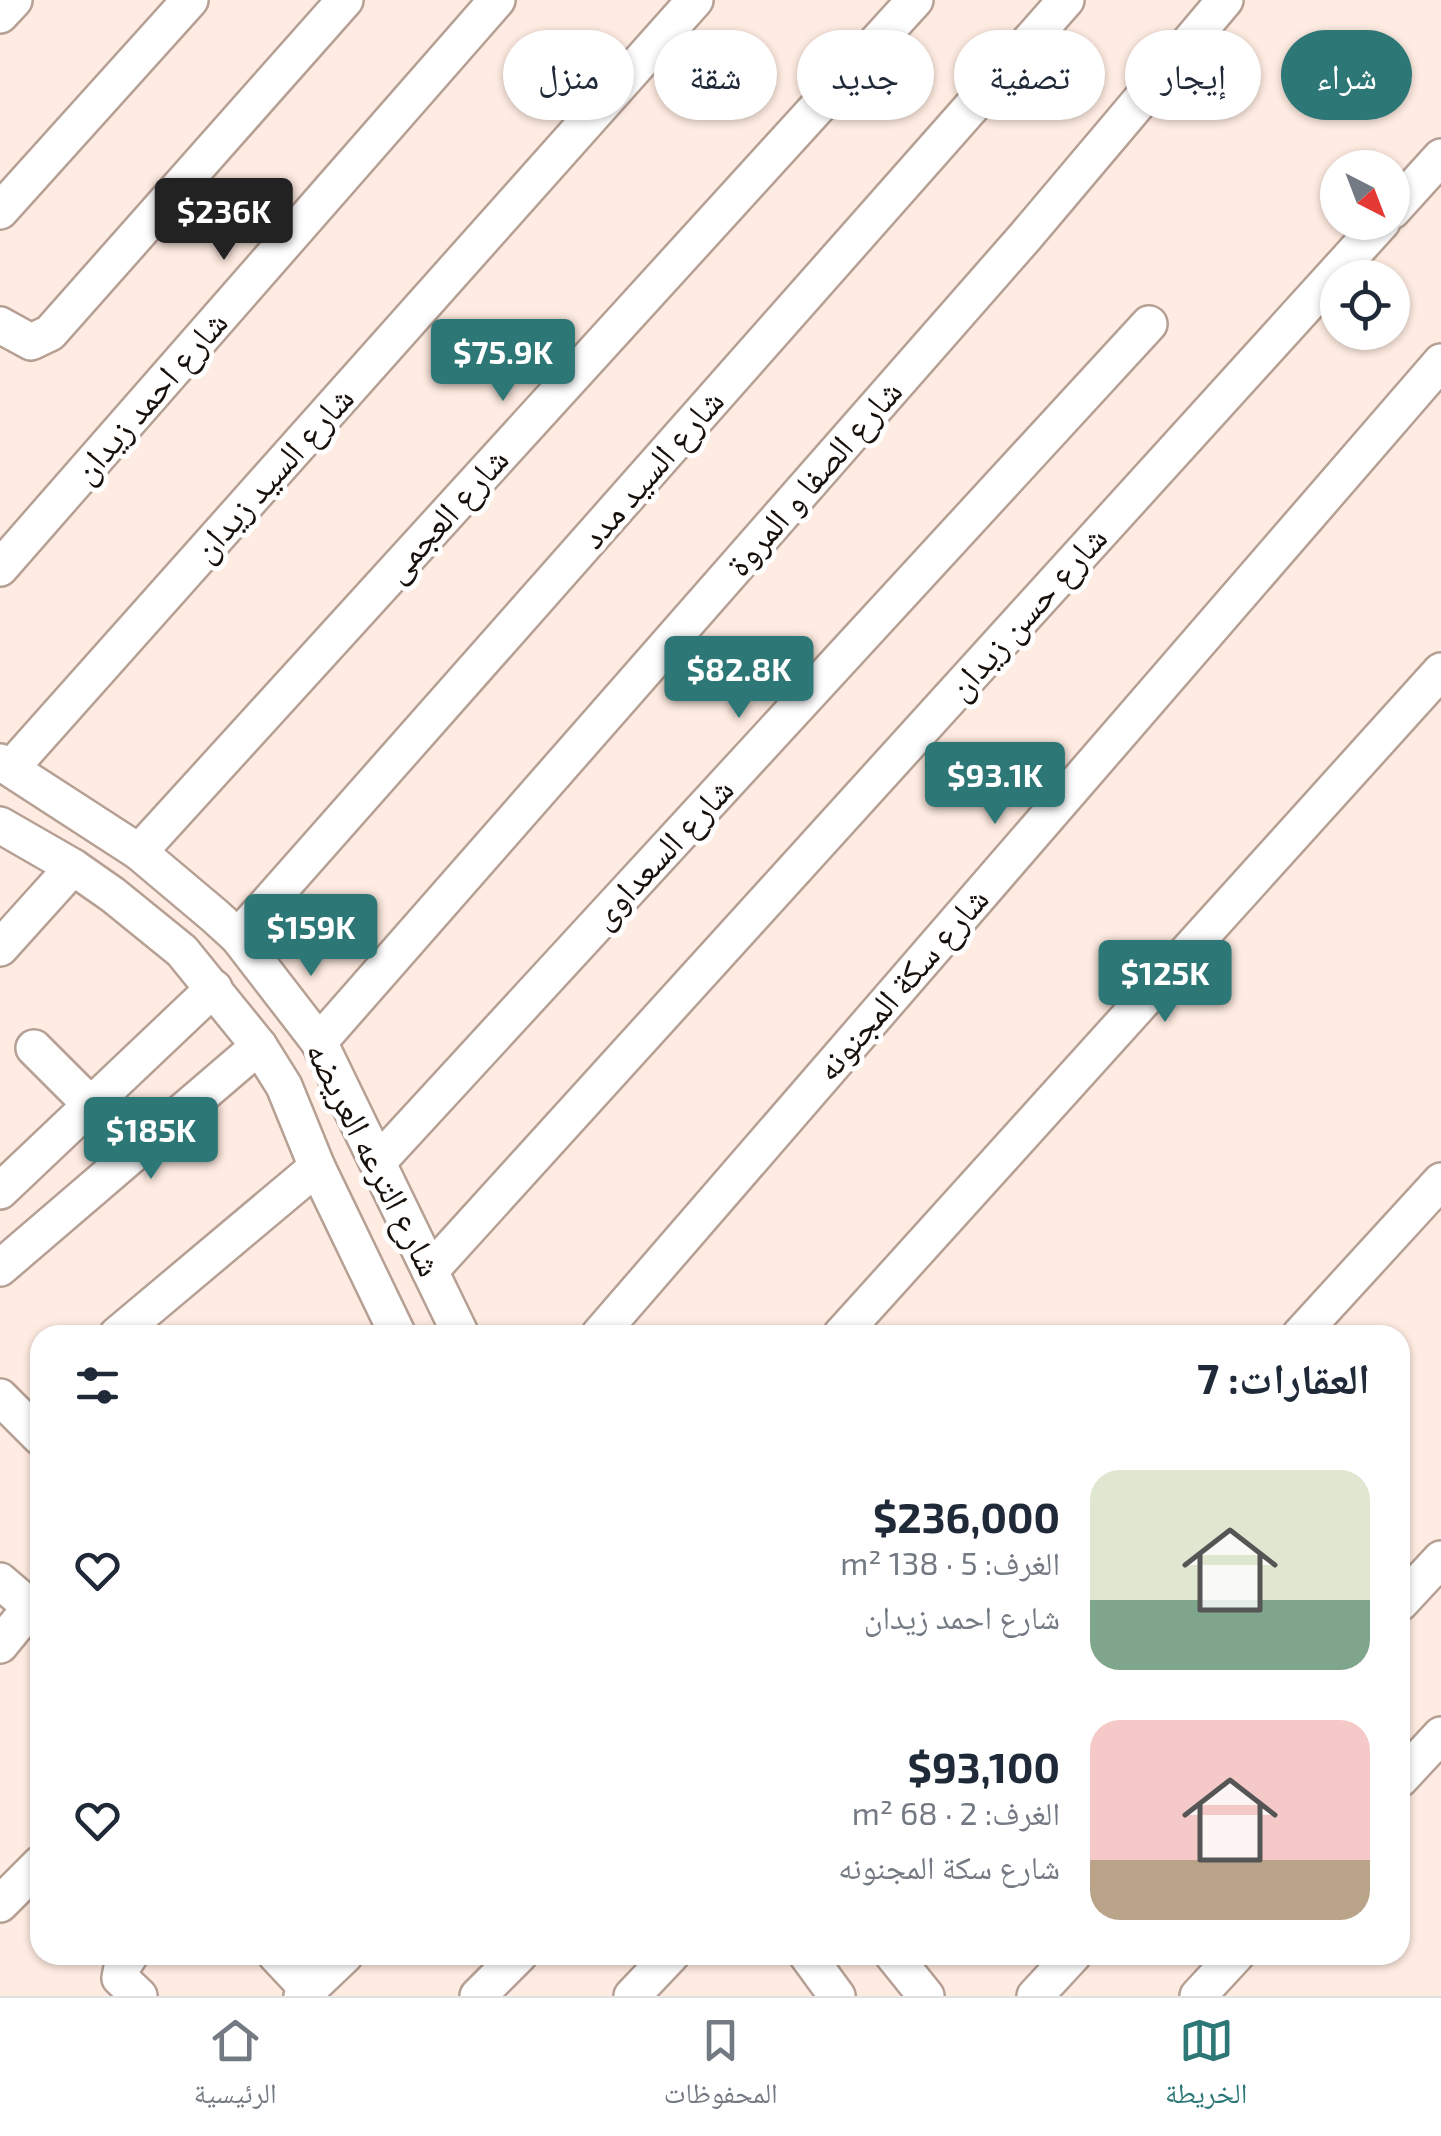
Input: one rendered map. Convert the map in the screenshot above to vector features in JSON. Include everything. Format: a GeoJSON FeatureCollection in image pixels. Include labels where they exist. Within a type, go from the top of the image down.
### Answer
{"type":"FeatureCollection","features":[{"type":"Feature","properties":{"kind":"street"},"geometry":{"type":"LineString","coordinates":[[0,15],[14,0]]}},
{"type":"Feature","properties":{"kind":"street"},"geometry":{"type":"LineString","coordinates":[[0,211],[190,0]]}},
{"type":"Feature","properties":{"kind":"street"},"geometry":{"type":"LineString","coordinates":[[0,325],[31,342],[50,333],[345,0]]}},
{"type":"Feature","properties":{"kind":"street","name":"شارع احمد زيدان"},"geometry":{"type":"LineString","coordinates":[[0,568],[496,0]]}},
{"type":"Feature","properties":{"kind":"street","name":"شارع السيد زيدان"},"geometry":{"type":"LineString","coordinates":[[6,765],[695,0]]}},
{"type":"Feature","properties":{"kind":"street","name":"شارع العجمى"},"geometry":{"type":"LineString","coordinates":[[138,852],[915,0]]}},
{"type":"Feature","properties":{"kind":"street","name":"شارع السيد مدد"},"geometry":{"type":"LineString","coordinates":[[182,951],[226,926],[1066,0]]}},
{"type":"Feature","properties":{"kind":"street","name":"شارع الصفا و المروة"},"geometry":{"type":"LineString","coordinates":[[319,1042],[1012,252],[1225,0]]}},
{"type":"Feature","properties":{"kind":"street"},"geometry":{"type":"LineString","coordinates":[[1410,191],[1441,157]]}},
{"type":"Feature","properties":{"kind":"street","name":"شارع حسن زيدان"},"geometry":{"type":"LineString","coordinates":[[430,1271],[1366,240]]}},
{"type":"Feature","properties":{"kind":"street","name":"شارع السعداوى"},"geometry":{"type":"LineString","coordinates":[[378,1162],[1149,324]]}},
{"type":"Feature","properties":{"kind":"street","name":"شارع سكة المجنونه"},"geometry":{"type":"LineString","coordinates":[[608,1325],[1441,362]]}},
{"type":"Feature","properties":{"kind":"street"},"geometry":{"type":"LineString","coordinates":[[850,1325],[1441,671]]}},
{"type":"Feature","properties":{"kind":"street","name":"شارع الترعه العريضه"},"geometry":{"type":"LineString","coordinates":[[6,765],[138,852],[226,926],[319,1042],[456,1325]]}},
{"type":"Feature","properties":{"kind":"street","name":"شارع الترعه العريضه"},"geometry":{"type":"LineString","coordinates":[[0,825],[73,867],[182,951],[260,1046],[284,1086],[317,1167],[393,1325]]}},
{"type":"Feature","properties":{"kind":"street"},"geometry":{"type":"LineString","coordinates":[[0,948],[73,867]]}},
{"type":"Feature","properties":{"kind":"street"},"geometry":{"type":"LineString","coordinates":[[0,1191],[214,988]]}},
{"type":"Feature","properties":{"kind":"street"},"geometry":{"type":"LineString","coordinates":[[0,1268],[260,1046]]}},
{"type":"Feature","properties":{"kind":"street"},"geometry":{"type":"LineString","coordinates":[[34,1048],[91,1105]]}},
{"type":"Feature","properties":{"kind":"street"},"geometry":{"type":"LineString","coordinates":[[129,1325],[317,1167]]}},
{"type":"Feature","properties":{"kind":"street"},"geometry":{"type":"LineString","coordinates":[[1309,1325],[1441,1181]]}},
{"type":"Feature","properties":{"kind":"street"},"geometry":{"type":"LineString","coordinates":[[1410,1592],[1441,1559]]}},
{"type":"Feature","properties":{"kind":"street"},"geometry":{"type":"LineString","coordinates":[[0,1580],[30,1606]]}},
{"type":"Feature","properties":{"kind":"street"},"geometry":{"type":"LineString","coordinates":[[0,1645],[30,1617]]}},
{"type":"Feature","properties":{"kind":"street"},"geometry":{"type":"LineString","coordinates":[[1410,1768],[1441,1735]]}},
{"type":"Feature","properties":{"kind":"street"},"geometry":{"type":"LineString","coordinates":[[2,1897],[30,1873]]}},
{"type":"Feature","properties":{"kind":"street"},"geometry":{"type":"LineString","coordinates":[[123,1965],[120,1978],[139,1996]]}},
{"type":"Feature","properties":{"kind":"street"},"geometry":{"type":"LineString","coordinates":[[284,1965],[305,1993],[334,1965]]}},
{"type":"Feature","properties":{"kind":"street"},"geometry":{"type":"LineString","coordinates":[[478,1996],[509,1965]]}},
{"type":"Feature","properties":{"kind":"street"},"geometry":{"type":"LineString","coordinates":[[632,1996],[661,1965]]}},
{"type":"Feature","properties":{"kind":"street"},"geometry":{"type":"LineString","coordinates":[[813,1965],[834,1995]]}},
{"type":"Feature","properties":{"kind":"street"},"geometry":{"type":"LineString","coordinates":[[901,1965],[926,1996]]}},
{"type":"Feature","properties":{"kind":"street"},"geometry":{"type":"LineString","coordinates":[[1035,1996],[1064,1965]]}},
{"type":"Feature","properties":{"kind":"street"},"geometry":{"type":"LineString","coordinates":[[1198,1996],[1227,1965]]}}]}
